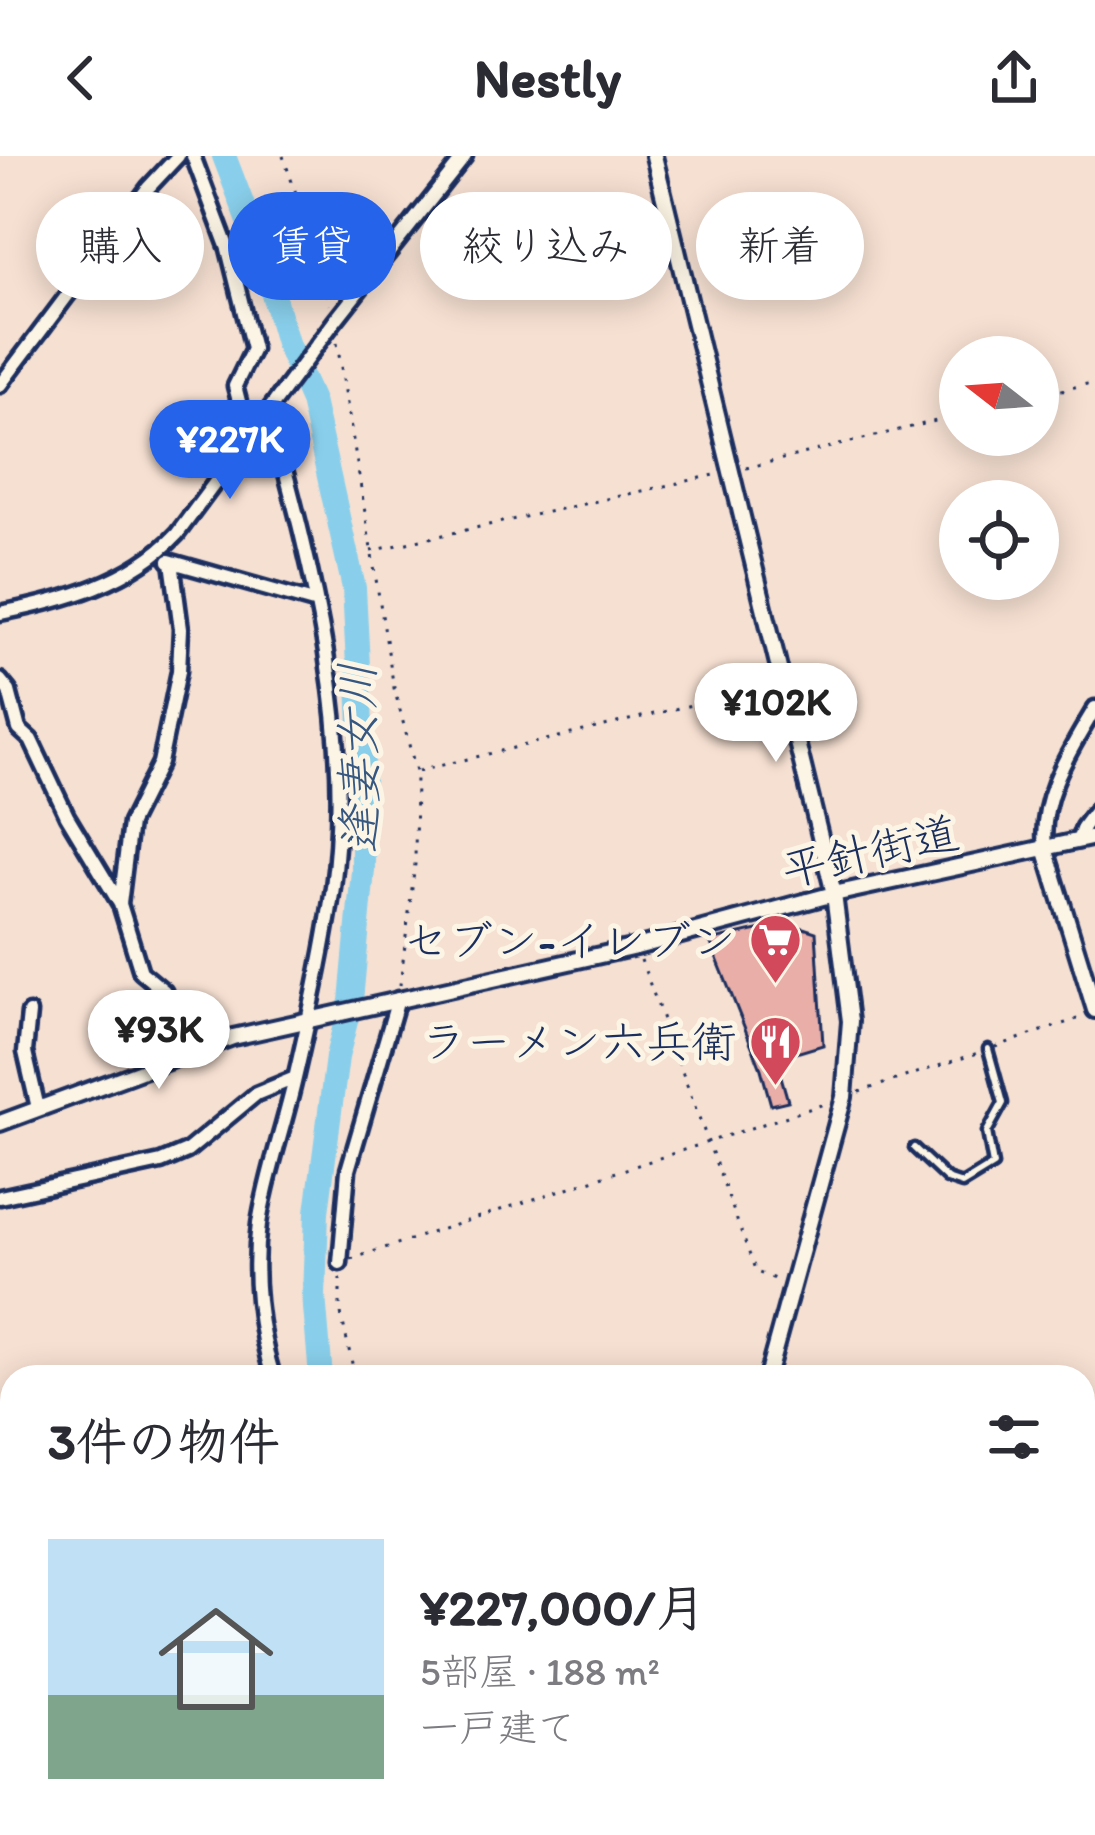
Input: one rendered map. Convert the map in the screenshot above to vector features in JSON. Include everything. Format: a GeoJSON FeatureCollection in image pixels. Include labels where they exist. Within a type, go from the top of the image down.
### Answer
{"type":"FeatureCollection","features":[{"type":"Feature","properties":{"kind":"street"},"geometry":{"type":"LineString","coordinates":[[0,385],[148,188],[178,156]]}},
{"type":"Feature","properties":{"kind":"street"},"geometry":{"type":"LineString","coordinates":[[193,156],[229,249],[253,349],[235,386],[248,436]]}},
{"type":"Feature","properties":{"kind":"street"},"geometry":{"type":"LineString","coordinates":[[0,613],[86,590],[157,556],[465,156]]}},
{"type":"Feature","properties":{"kind":"street"},"geometry":{"type":"LineString","coordinates":[[653,156],[835,894],[850,1022],[844,1097],[770,1365]]}},
{"type":"Feature","properties":{"kind":"street"},"geometry":{"type":"LineString","coordinates":[[264,415],[272,422],[317,603],[338,760],[333,885],[295,1078],[259,1226],[260,1332],[270,1365]]}},
{"type":"Feature","properties":{"kind":"street"},"geometry":{"type":"LineString","coordinates":[[157,556],[317,603]]}},
{"type":"Feature","properties":{"kind":"street"},"geometry":{"type":"LineString","coordinates":[[119,904],[130,823],[160,763],[179,671],[181,629],[172,562]]}},
{"type":"Feature","properties":{"kind":"street"},"geometry":{"type":"LineString","coordinates":[[0,680],[19,729],[31,740],[67,815],[119,904],[141,972],[164,991],[195,1053]]}},
{"type":"Feature","properties":{"kind":"street"},"geometry":{"type":"LineString","coordinates":[[1095,708],[1056,776],[1043,834],[1095,1011]]}},
{"type":"Feature","properties":{"kind":"street"},"geometry":{"type":"LineString","coordinates":[[1078,841],[1095,811]]}},
{"type":"Feature","properties":{"kind":"street","name":"平針街道"},"geometry":{"type":"LineString","coordinates":[[306,1023],[835,894],[1095,837]]}},
{"type":"Feature","properties":{"kind":"street"},"geometry":{"type":"LineString","coordinates":[[340,1263],[348,1170],[398,999]]}},
{"type":"Feature","properties":{"kind":"street"},"geometry":{"type":"LineString","coordinates":[[29,1013],[25,1052],[38,1108]]}},
{"type":"Feature","properties":{"kind":"street"},"geometry":{"type":"LineString","coordinates":[[0,1123],[233,1037],[306,1023]]}},
{"type":"Feature","properties":{"kind":"street"},"geometry":{"type":"LineString","coordinates":[[0,1197],[174,1157],[256,1094],[295,1078]]}},
{"type":"Feature","properties":{"kind":"lane"},"geometry":{"type":"LineString","coordinates":[[914,1148],[947,1179],[962,1184],[993,1165],[987,1132],[1003,1103],[988,1049]]}},
{"type":"Feature","properties":{"kind":"path"},"geometry":{"type":"LineString","coordinates":[[283,156],[334,322],[394,688],[416,771],[416,865],[398,999]]}},
{"type":"Feature","properties":{"kind":"path"},"geometry":{"type":"LineString","coordinates":[[1059,391],[1095,382]]}},
{"type":"Feature","properties":{"kind":"path"},"geometry":{"type":"LineString","coordinates":[[371,551],[939,420]]}},
{"type":"Feature","properties":{"kind":"path"},"geometry":{"type":"LineString","coordinates":[[416,771],[781,683]]}},
{"type":"Feature","properties":{"kind":"path"},"geometry":{"type":"LineString","coordinates":[[636,946],[756,1272],[792,1285]]}},
{"type":"Feature","properties":{"kind":"path"},"geometry":{"type":"LineString","coordinates":[[352,1365],[340,1309],[340,1263],[1095,1011]]}},
{"type":"Feature","properties":{"kind":"building","name":"セブン-イレブン"},"geometry":{"type":"Polygon","coordinates":[[[788,923],[816,932],[823,1045],[776,1059],[788,1101],[771,1105],[710,941],[788,923]]]}},
{"type":"Feature","properties":{"kind":"waterway","name":"逢妻女川"},"geometry":{"type":"LineString","coordinates":[[224,156],[261,253],[288,346],[312,401],[354,588],[363,870],[351,1001],[337,1057],[317,1212],[314,1296],[320,1365]]}},
{"type":"Feature","properties":{"kind":"place","name":"セブン-イレブン"},"geometry":{"type":"Point","coordinates":[775,986]}},
{"type":"Feature","properties":{"kind":"place","name":"ラーメン六兵衛"},"geometry":{"type":"Point","coordinates":[775,1087]}}]}
